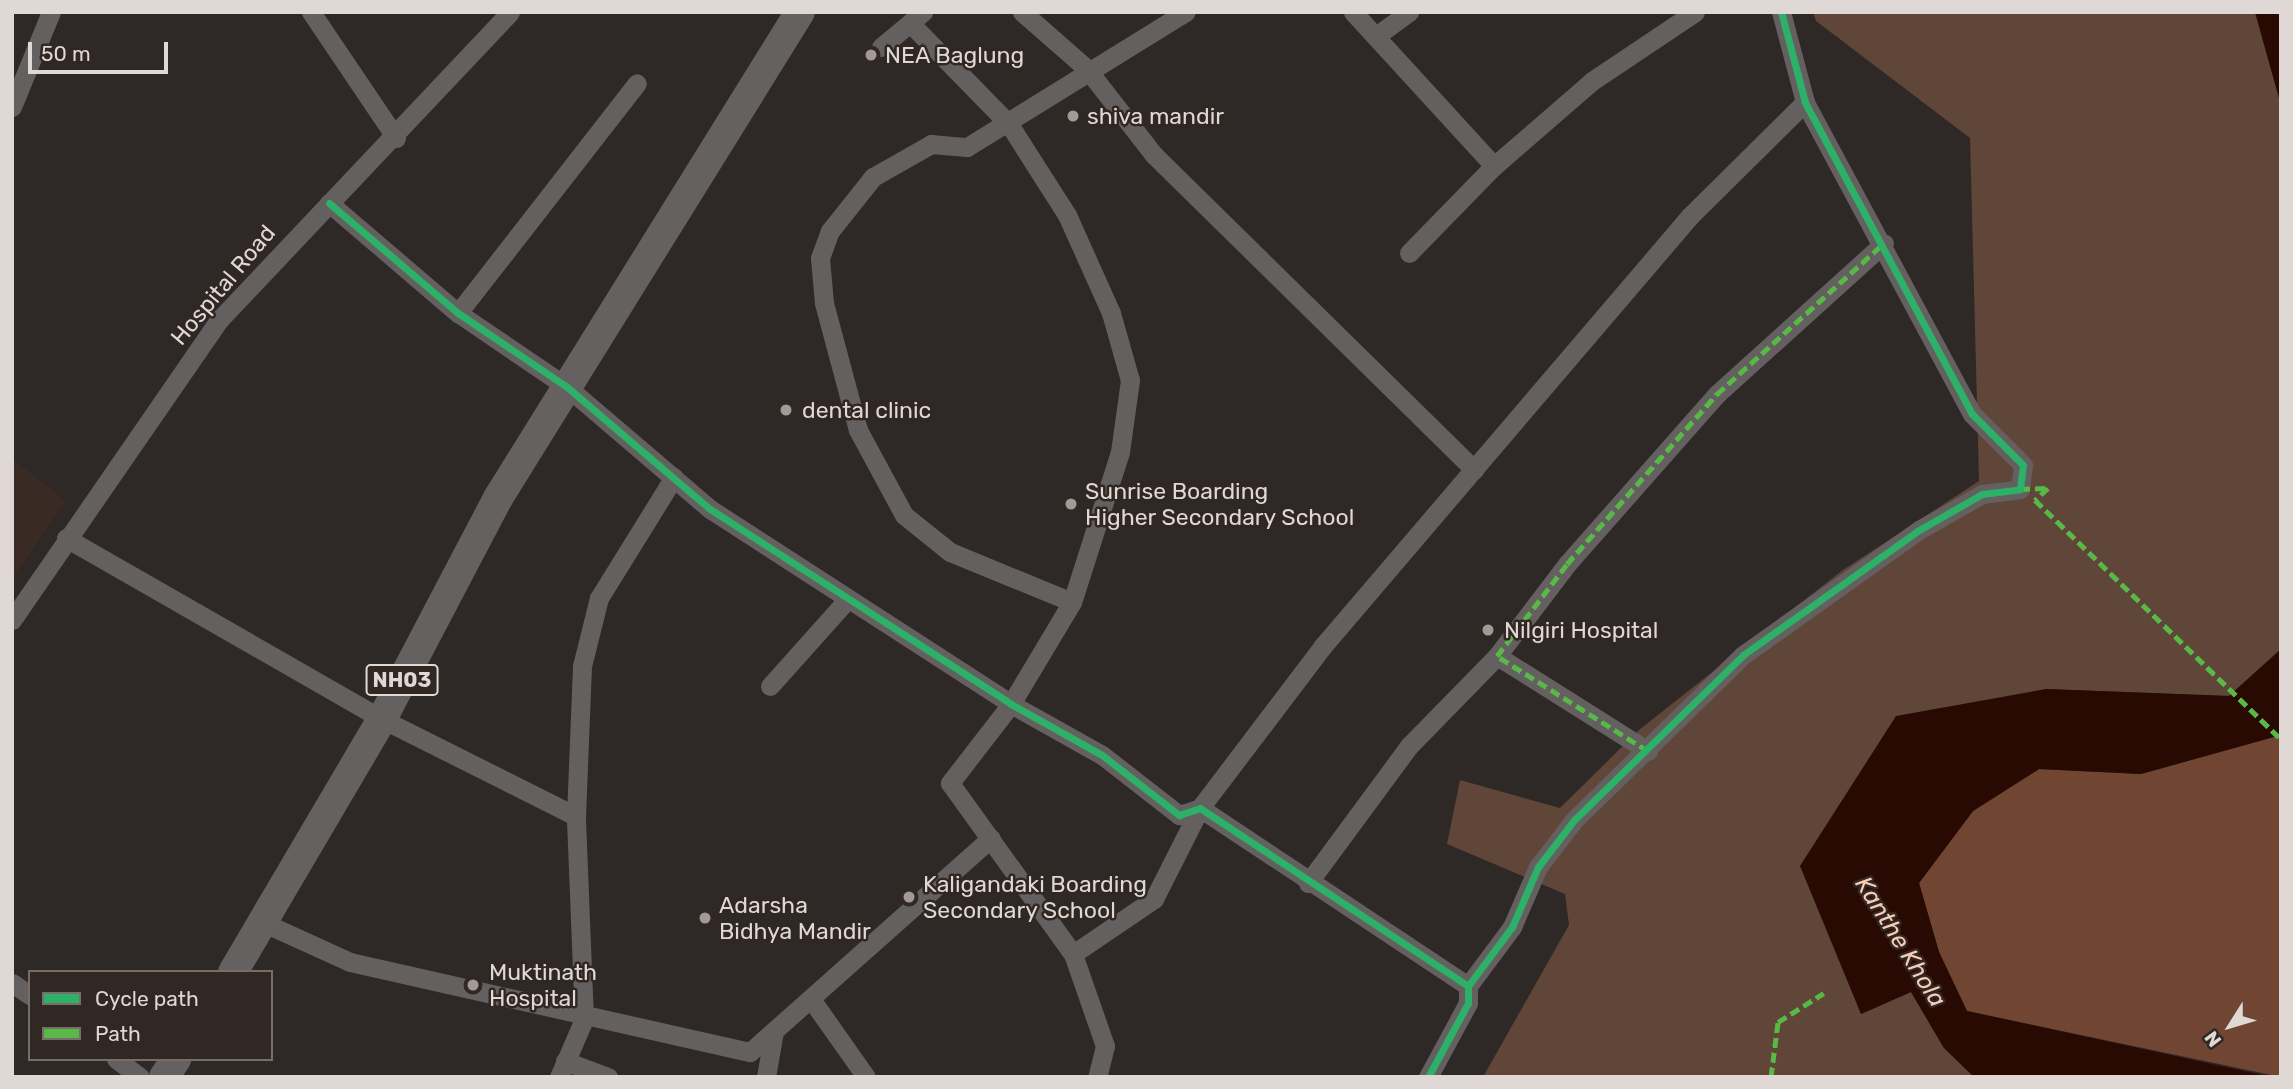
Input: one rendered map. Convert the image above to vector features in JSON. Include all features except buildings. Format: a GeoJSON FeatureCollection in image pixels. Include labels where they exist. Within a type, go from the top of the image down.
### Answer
{"type":"FeatureCollection","features":[{"type":"Feature","properties":{"kind":"main road","name":"NH03"},"geometry":{"type":"LineString","coordinates":[[234,970],[382,719],[498,498],[568,387],[735,108],[800,12]]}},
{"type":"Feature","properties":{"kind":"main road"},"geometry":{"type":"LineString","coordinates":[[164,1077],[175,1061]]}},
{"type":"Feature","properties":{"kind":"street"},"geometry":{"type":"LineString","coordinates":[[12,107],[51,12]]}},
{"type":"Feature","properties":{"kind":"street"},"geometry":{"type":"LineString","coordinates":[[312,12],[396,138]]}},
{"type":"Feature","properties":{"kind":"street","name":"Hospital Road"},"geometry":{"type":"LineString","coordinates":[[12,620],[66,538],[220,319],[329,203],[396,138],[510,12]]}},
{"type":"Feature","properties":{"kind":"street"},"geometry":{"type":"LineString","coordinates":[[1022,12],[1087,69],[1154,155],[1474,470]]}},
{"type":"Feature","properties":{"kind":"street"},"geometry":{"type":"LineString","coordinates":[[1072,602],[950,552],[904,515],[858,430],[824,303],[820,258],[830,231],[873,177],[931,144],[959,150],[993,126],[1009,124],[1087,69],[1186,12]]}},
{"type":"Feature","properties":{"kind":"street"},"geometry":{"type":"LineString","coordinates":[[1353,12],[1494,166]]}},
{"type":"Feature","properties":{"kind":"street"},"geometry":{"type":"LineString","coordinates":[[1376,36],[1409,12]]}},
{"type":"Feature","properties":{"kind":"street"},"geometry":{"type":"LineString","coordinates":[[1409,253],[1494,166],[1592,81],[1695,12]]}},
{"type":"Feature","properties":{"kind":"street"},"geometry":{"type":"LineString","coordinates":[[1427,1077],[1468,1003],[1468,986],[1512,927],[1538,867],[1574,820],[1648,751],[1743,655],[1908,538],[1982,494],[2020,489],[2023,465],[1972,414],[1884,243],[1805,102],[1781,12]]}},
{"type":"Feature","properties":{"kind":"street"},"geometry":{"type":"LineString","coordinates":[[881,47],[916,18],[1009,124],[1067,215],[1111,313],[1130,380],[1119,452],[1072,602],[1011,704],[950,783],[1073,954],[1105,1046],[1097,1077]]}},
{"type":"Feature","properties":{"kind":"street"},"geometry":{"type":"LineString","coordinates":[[458,313],[637,83]]}},
{"type":"Feature","properties":{"kind":"street"},"geometry":{"type":"LineString","coordinates":[[1073,954],[1154,898],[1199,808],[1322,647],[1690,216],[1805,102]]}},
{"type":"Feature","properties":{"kind":"street"},"geometry":{"type":"LineString","coordinates":[[329,203],[458,313],[568,387],[709,509],[1011,704],[1102,755],[1179,815],[1199,808]]}},
{"type":"Feature","properties":{"kind":"street"},"geometry":{"type":"LineString","coordinates":[[1308,883],[1409,746],[1497,656],[1567,564],[1717,394],[1884,243]]}},
{"type":"Feature","properties":{"kind":"street"},"geometry":{"type":"LineString","coordinates":[[608,1077],[562,1069],[584,1019],[576,816],[582,666],[599,598],[674,477]]}},
{"type":"Feature","properties":{"kind":"street"},"geometry":{"type":"LineString","coordinates":[[66,538],[382,719],[576,816]]}},
{"type":"Feature","properties":{"kind":"street"},"geometry":{"type":"LineString","coordinates":[[770,687],[847,600]]}},
{"type":"Feature","properties":{"kind":"street"},"geometry":{"type":"LineString","coordinates":[[1497,656],[1648,751]]}},
{"type":"Feature","properties":{"kind":"street"},"geometry":{"type":"LineString","coordinates":[[1199,808],[1308,883],[1468,986]]}},
{"type":"Feature","properties":{"kind":"street"},"geometry":{"type":"LineString","coordinates":[[262,922],[351,962],[584,1019],[750,1052],[991,838]]}},
{"type":"Feature","properties":{"kind":"street"},"geometry":{"type":"LineString","coordinates":[[12,983],[28,994]]}},
{"type":"Feature","properties":{"kind":"street"},"geometry":{"type":"LineString","coordinates":[[811,999],[866,1077]]}},
{"type":"Feature","properties":{"kind":"street"},"geometry":{"type":"LineString","coordinates":[[766,1077],[775,1031]]}},
{"type":"Feature","properties":{"kind":"street"},"geometry":{"type":"LineString","coordinates":[[119,1061],[140,1077]]}},
{"type":"Feature","properties":{"kind":"shaded area"},"geometry":{"type":"Polygon","coordinates":[[[1813,12],[2255,12],[2281,105],[2281,649],[2229,696],[2046,689],[1843,966],[1861,1014],[1911,992],[1944,1048],[1974,1077],[1483,1077],[1569,925],[1565,894],[1447,844],[1460,780],[1560,808],[1639,730],[1740,650],[1843,570],[1979,481],[1970,138],[1816,21],[1813,12]]]}},
{"type":"Feature","properties":{"kind":"shaded area"},"geometry":{"type":"Polygon","coordinates":[[[12,458],[66,501],[12,579],[12,458]]]}},
{"type":"Feature","properties":{"kind":"shaded area"},"geometry":{"type":"Polygon","coordinates":[[[2281,735],[2281,1077],[1967,1011],[1939,952],[1919,883],[1973,811],[2039,769],[2141,774],[2281,735]]]}},
{"type":"Feature","properties":{"kind":"water"},"geometry":{"type":"Polygon","coordinates":[[[2255,12],[2281,12],[2281,105],[2255,12]]]}},
{"type":"Feature","properties":{"kind":"water","name":"Kanthe Khola"},"geometry":{"type":"Polygon","coordinates":[[[2281,649],[2281,735],[2141,774],[2039,769],[1973,811],[1919,883],[1939,952],[1967,1011],[2272,1077],[1974,1077],[1944,1048],[1911,992],[1861,1014],[1800,866],[1896,716],[2046,689],[2229,696],[2281,649]]]}},
{"type":"Feature","properties":{"kind":"marked path"},"geometry":{"type":"LineString","coordinates":[[1648,751],[1497,656],[1567,564],[1717,394],[1884,243]]}},
{"type":"Feature","properties":{"kind":"marked path"},"geometry":{"type":"LineString","coordinates":[[2020,489],[2048,488],[2035,500],[2281,739]]}},
{"type":"Feature","properties":{"kind":"marked path"},"geometry":{"type":"LineString","coordinates":[[1771,1077],[1778,1022],[1824,993]]}},
{"type":"Feature","properties":{"kind":"cycle path"},"geometry":{"type":"LineString","coordinates":[[1428,1077],[1468,1003],[1468,986],[1512,927],[1538,867],[1574,820],[1743,655],[1919,530],[1982,494],[2020,489],[2023,465],[1972,414],[1805,102],[1781,12]]}},
{"type":"Feature","properties":{"kind":"cycle path"},"geometry":{"type":"LineString","coordinates":[[329,203],[458,313],[567,387],[710,509],[1011,704],[1102,755],[1179,815],[1200,808],[1468,986]]}},
{"type":"Feature","properties":{"kind":"place","name":"NEA Baglung"},"geometry":{"type":"Point","coordinates":[871,55]}},
{"type":"Feature","properties":{"kind":"place","name":"shiva mandir"},"geometry":{"type":"Point","coordinates":[1073,116]}},
{"type":"Feature","properties":{"kind":"place","name":"dental clinic"},"geometry":{"type":"Point","coordinates":[786,410]}},
{"type":"Feature","properties":{"kind":"place","name":"Sunrise Boarding Higher Secondary School"},"geometry":{"type":"Point","coordinates":[1071,504]}},
{"type":"Feature","properties":{"kind":"place","name":"Nilgiri Hospital"},"geometry":{"type":"Point","coordinates":[1488,630]}},
{"type":"Feature","properties":{"kind":"place","name":"Kaligandaki Boarding Secondary School"},"geometry":{"type":"Point","coordinates":[909,897]}},
{"type":"Feature","properties":{"kind":"place","name":"Adarsha Bidhya Mandir"},"geometry":{"type":"Point","coordinates":[705,918]}},
{"type":"Feature","properties":{"kind":"place","name":"Muktinath Hospital"},"geometry":{"type":"Point","coordinates":[473,985]}}]}
